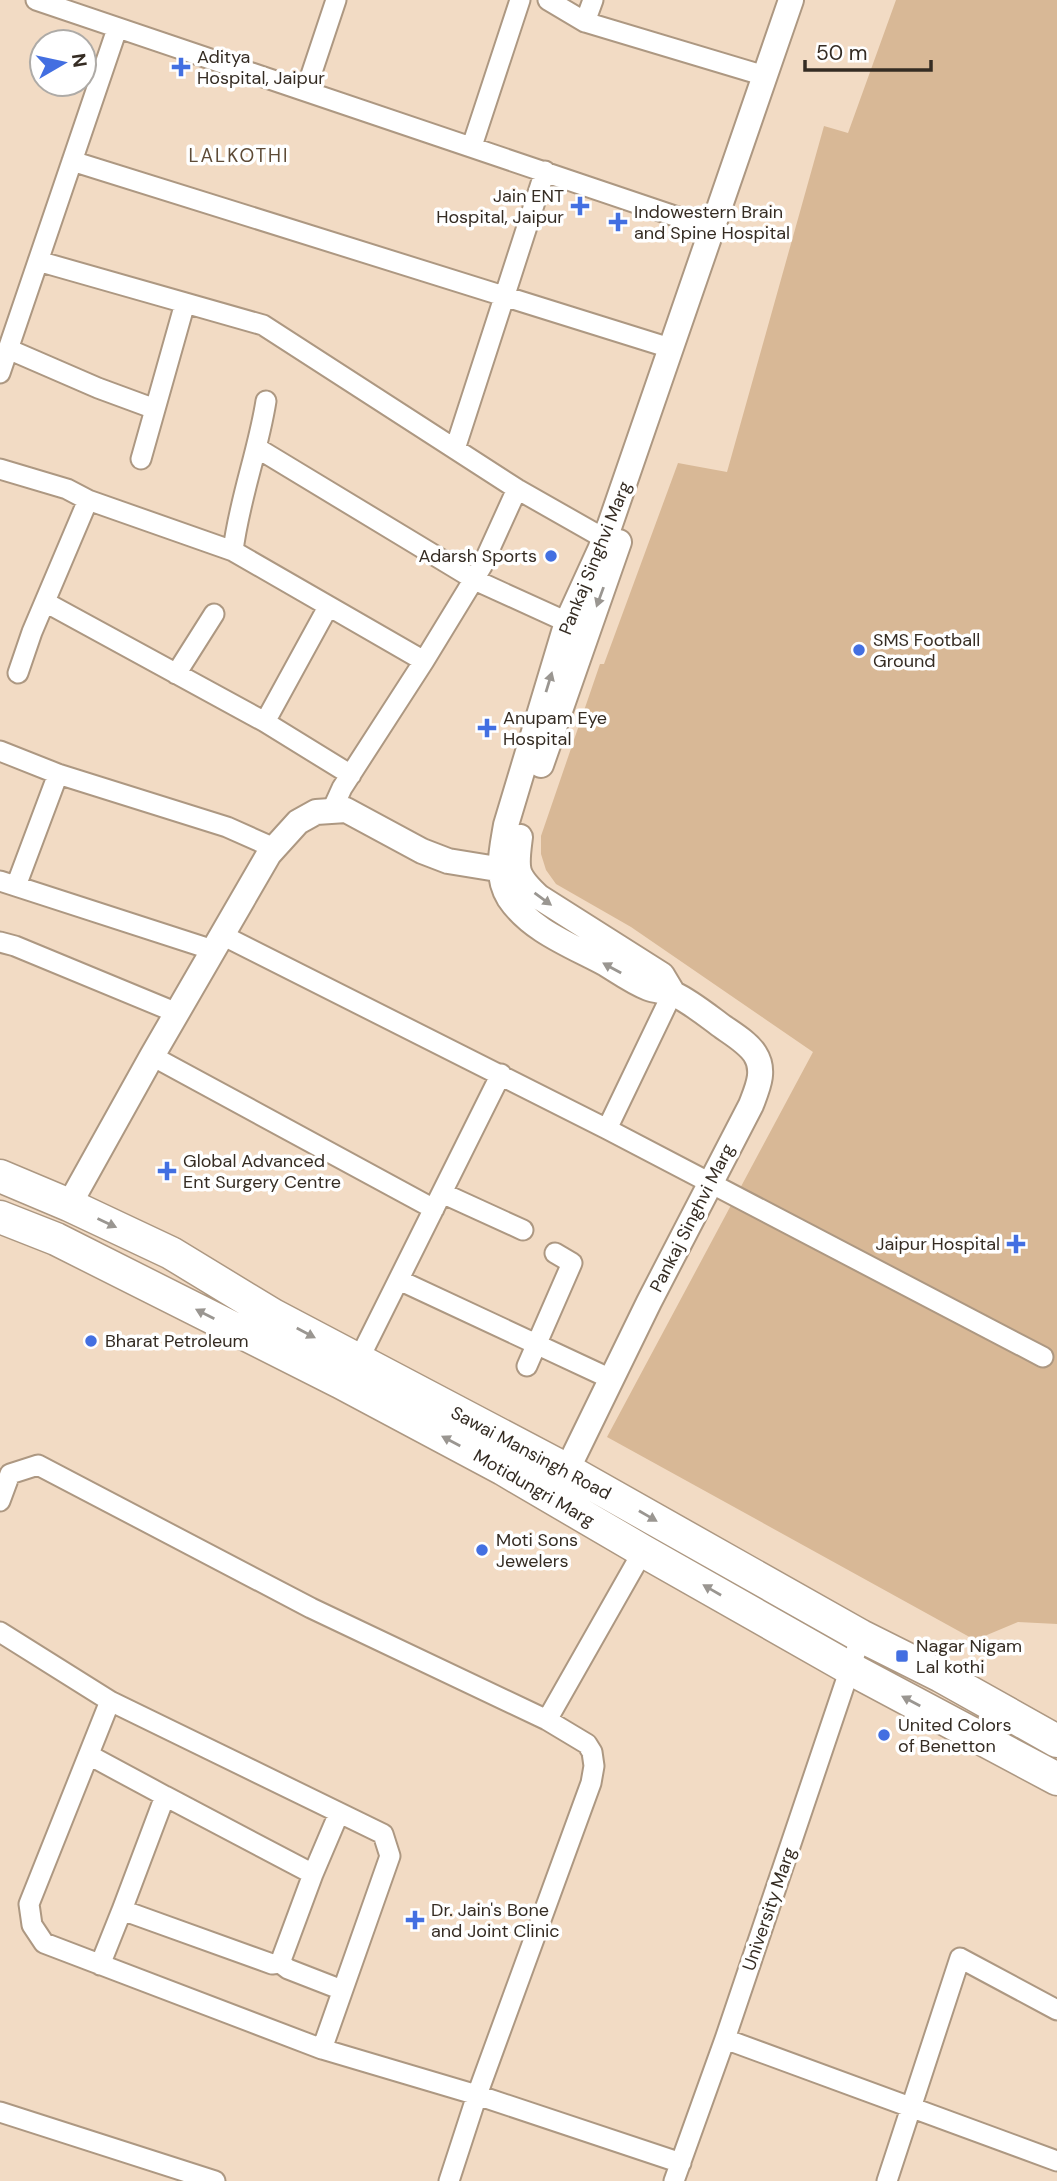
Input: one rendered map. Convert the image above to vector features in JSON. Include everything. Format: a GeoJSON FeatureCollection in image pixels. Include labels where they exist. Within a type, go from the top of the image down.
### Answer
{"type":"FeatureCollection","features":[{"type":"Feature","properties":{"kind":"main road","name":"Sawai Mansingh Road"},"geometry":{"type":"LineString","coordinates":[[0,1176],[171,1253],[273,1315],[567,1470],[861,1636],[941,1676],[1057,1741]]}},
{"type":"Feature","properties":{"kind":"main road","name":"Motidungri Marg"},"geometry":{"type":"LineString","coordinates":[[0,1217],[56,1239],[340,1382],[503,1469],[849,1668],[1057,1779]]}},
{"type":"Feature","properties":{"kind":"street"},"geometry":{"type":"LineString","coordinates":[[36,0],[720,231]]}},
{"type":"Feature","properties":{"kind":"street"},"geometry":{"type":"LineString","coordinates":[[306,90],[336,0]]}},
{"type":"Feature","properties":{"kind":"street"},"geometry":{"type":"LineString","coordinates":[[472,146],[520,0]]}},
{"type":"Feature","properties":{"kind":"street"},"geometry":{"type":"LineString","coordinates":[[548,0],[585,22],[765,76]]}},
{"type":"Feature","properties":{"kind":"street"},"geometry":{"type":"LineString","coordinates":[[585,22],[593,0]]}},
{"type":"Feature","properties":{"kind":"street","name":"Pankaj Singhvi Marg"},"geometry":{"type":"LineString","coordinates":[[720,231],[765,76],[791,0]]}},
{"type":"Feature","properties":{"kind":"street","name":"Pankaj Singhvi Marg"},"geometry":{"type":"LineString","coordinates":[[567,1470],[709,1183],[751,1105],[761,1072],[755,1055],[738,1038],[674,995],[662,975],[539,897],[509,866],[578,626],[611,542],[677,350],[805,0]]}},
{"type":"Feature","properties":{"kind":"street"},"geometry":{"type":"LineString","coordinates":[[0,373],[117,29]]}},
{"type":"Feature","properties":{"kind":"street"},"geometry":{"type":"LineString","coordinates":[[72,161],[677,350]]}},
{"type":"Feature","properties":{"kind":"street"},"geometry":{"type":"LineString","coordinates":[[455,449],[545,171]]}},
{"type":"Feature","properties":{"kind":"street"},"geometry":{"type":"LineString","coordinates":[[38,261],[263,325],[517,489],[611,542]]}},
{"type":"Feature","properties":{"kind":"street"},"geometry":{"type":"LineString","coordinates":[[141,459],[185,303]]}},
{"type":"Feature","properties":{"kind":"street"},"geometry":{"type":"LineString","coordinates":[[8,349],[155,409]]}},
{"type":"Feature","properties":{"kind":"street"},"geometry":{"type":"LineString","coordinates":[[233,551],[236,526],[257,448],[266,401]]}},
{"type":"Feature","properties":{"kind":"street"},"geometry":{"type":"LineString","coordinates":[[257,448],[474,579],[578,626]]}},
{"type":"Feature","properties":{"kind":"street"},"geometry":{"type":"LineString","coordinates":[[0,469],[67,489],[88,500],[233,551],[424,661]]}},
{"type":"Feature","properties":{"kind":"street"},"geometry":{"type":"LineString","coordinates":[[332,810],[342,788],[474,579],[517,489]]}},
{"type":"Feature","properties":{"kind":"street"},"geometry":{"type":"LineString","coordinates":[[18,673],[88,500]]}},
{"type":"Feature","properties":{"kind":"street"},"geometry":{"type":"LineString","coordinates":[[45,602],[265,722],[351,775]]}},
{"type":"Feature","properties":{"kind":"street"},"geometry":{"type":"LineString","coordinates":[[265,722],[328,607]]}},
{"type":"Feature","properties":{"kind":"street"},"geometry":{"type":"LineString","coordinates":[[176,674],[214,614]]}},
{"type":"Feature","properties":{"kind":"street"},"geometry":{"type":"LineString","coordinates":[[0,751],[58,774],[227,827],[274,848]]}},
{"type":"Feature","properties":{"kind":"street"},"geometry":{"type":"LineString","coordinates":[[58,774],[8,883],[218,943],[501,1074],[1043,1357]]}},
{"type":"Feature","properties":{"kind":"street"},"geometry":{"type":"LineString","coordinates":[[69,1205],[152,1056],[274,848],[298,822],[316,812],[346,810],[422,851],[448,861],[484,867],[509,866]]}},
{"type":"Feature","properties":{"kind":"street"},"geometry":{"type":"LineString","coordinates":[[0,942],[177,1013]]}},
{"type":"Feature","properties":{"kind":"street"},"geometry":{"type":"LineString","coordinates":[[607,1129],[670,998],[674,995]]}},
{"type":"Feature","properties":{"kind":"street"},"geometry":{"type":"LineString","coordinates":[[152,1056],[438,1201],[523,1230]]}},
{"type":"Feature","properties":{"kind":"street"},"geometry":{"type":"LineString","coordinates":[[358,1361],[501,1074]]}},
{"type":"Feature","properties":{"kind":"street"},"geometry":{"type":"LineString","coordinates":[[527,1366],[572,1263],[555,1253]]}},
{"type":"Feature","properties":{"kind":"street"},"geometry":{"type":"LineString","coordinates":[[399,1280],[611,1379]]}},
{"type":"Feature","properties":{"kind":"street"},"geometry":{"type":"LineString","coordinates":[[0,1501],[10,1474],[38,1465],[311,1608],[547,1720],[587,1744],[592,1752],[594,1766],[591,1783],[477,2095],[449,2181]]}},
{"type":"Feature","properties":{"kind":"street"},"geometry":{"type":"LineString","coordinates":[[547,1720],[643,1551]]}},
{"type":"Feature","properties":{"kind":"street"},"geometry":{"type":"LineString","coordinates":[[0,1632],[110,1701],[383,1834],[390,1856],[322,2049]]}},
{"type":"Feature","properties":{"kind":"street","name":"University Marg"},"geometry":{"type":"LineString","coordinates":[[677,2172],[725,2039],[861,1636]]}},
{"type":"Feature","properties":{"kind":"street"},"geometry":{"type":"LineString","coordinates":[[110,1701],[29,1903],[32,1925],[44,1944],[322,2049],[477,2095],[677,2172]]}},
{"type":"Feature","properties":{"kind":"street"},"geometry":{"type":"LineString","coordinates":[[89,1755],[313,1874]]}},
{"type":"Feature","properties":{"kind":"street"},"geometry":{"type":"LineString","coordinates":[[100,1965],[165,1796]]}},
{"type":"Feature","properties":{"kind":"street"},"geometry":{"type":"LineString","coordinates":[[280,1963],[313,1874],[340,1813]]}},
{"type":"Feature","properties":{"kind":"street"},"geometry":{"type":"LineString","coordinates":[[122,1910],[272,1964],[280,1963],[288,1969],[342,1990]]}},
{"type":"Feature","properties":{"kind":"street"},"geometry":{"type":"LineString","coordinates":[[887,2181],[960,1958],[1057,2010]]}},
{"type":"Feature","properties":{"kind":"street"},"geometry":{"type":"LineString","coordinates":[[725,2039],[1057,2161]]}},
{"type":"Feature","properties":{"kind":"street"},"geometry":{"type":"LineString","coordinates":[[0,2112],[215,2181]]}},
{"type":"Feature","properties":{"kind":"shaded area"},"geometry":{"type":"Polygon","coordinates":[[[896,0],[1057,0],[1057,1624],[1018,1622],[975,1640],[607,1437],[813,1052],[631,927],[556,884],[546,870],[541,854],[541,836],[600,664],[604,664],[678,463],[727,472],[824,126],[848,133],[896,0]]]}},
{"type":"Feature","properties":{"kind":"place","name":"Aditya Hospital, Jaipur"},"geometry":{"type":"Point","coordinates":[181,67]}},
{"type":"Feature","properties":{"kind":"place","name":"Jain ENT Hospital, Jaipur"},"geometry":{"type":"Point","coordinates":[580,206]}},
{"type":"Feature","properties":{"kind":"place","name":"Indowestern Brain and Spine Hospital"},"geometry":{"type":"Point","coordinates":[618,222]}},
{"type":"Feature","properties":{"kind":"place","name":"Adarsh Sports"},"geometry":{"type":"Point","coordinates":[551,556]}},
{"type":"Feature","properties":{"kind":"place","name":"SMS Football Ground"},"geometry":{"type":"Point","coordinates":[859,650]}},
{"type":"Feature","properties":{"kind":"place","name":"Anupam Eye Hospital"},"geometry":{"type":"Point","coordinates":[487,728]}},
{"type":"Feature","properties":{"kind":"place","name":"Global Advanced Ent Surgery Centre"},"geometry":{"type":"Point","coordinates":[167,1171]}},
{"type":"Feature","properties":{"kind":"place","name":"Jaipur Hospital"},"geometry":{"type":"Point","coordinates":[1016,1244]}},
{"type":"Feature","properties":{"kind":"place","name":"Bharat Petroleum"},"geometry":{"type":"Point","coordinates":[91,1341]}},
{"type":"Feature","properties":{"kind":"place","name":"Moti Sons Jewelers"},"geometry":{"type":"Point","coordinates":[482,1550]}},
{"type":"Feature","properties":{"kind":"place","name":"Nagar Nigam Lal kothi"},"geometry":{"type":"Point","coordinates":[902,1656]}},
{"type":"Feature","properties":{"kind":"place","name":"United Colors of Benetton"},"geometry":{"type":"Point","coordinates":[884,1735]}},
{"type":"Feature","properties":{"kind":"place","name":"Dr. Jain's Bone and Joint Clinic"},"geometry":{"type":"Point","coordinates":[415,1920]}},
{"type":"Feature","properties":{"kind":"district","name":"LALKOTHI"},"geometry":{"type":"Point","coordinates":[239,155]}}]}
